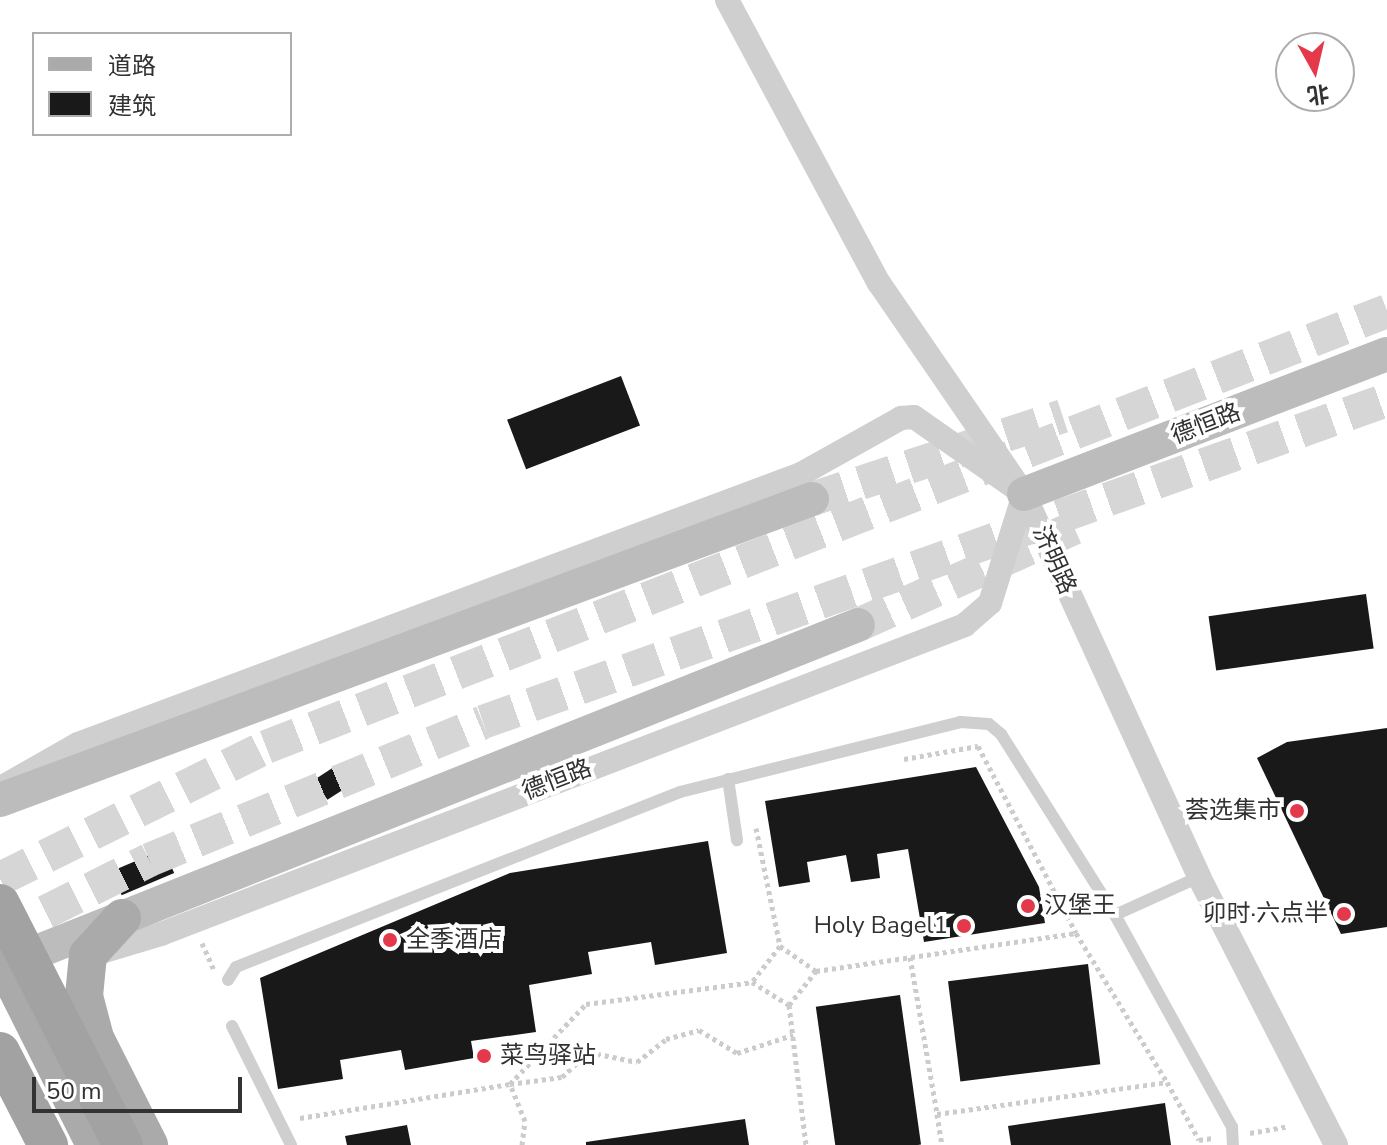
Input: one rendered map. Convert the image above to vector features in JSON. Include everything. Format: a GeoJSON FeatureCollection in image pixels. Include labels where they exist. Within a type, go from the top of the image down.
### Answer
{"type":"FeatureCollection","features":[{"type":"Feature","properties":{"kind":"highway"},"geometry":{"type":"LineString","coordinates":[[0,904],[123,1145]]}},
{"type":"Feature","properties":{"kind":"highway"},"geometry":{"type":"LineString","coordinates":[[0,1052],[48,1145]]}},
{"type":"Feature","properties":{"kind":"main road","name":"德恒路"},"geometry":{"type":"LineString","coordinates":[[1024,494],[1387,354]]}},
{"type":"Feature","properties":{"kind":"main road"},"geometry":{"type":"LineString","coordinates":[[0,800],[812,499]]}},
{"type":"Feature","properties":{"kind":"main road"},"geometry":{"type":"LineString","coordinates":[[95,1145],[2,961],[122,918],[858,625]]}},
{"type":"Feature","properties":{"kind":"main road"},"geometry":{"type":"LineString","coordinates":[[122,918],[88,955],[84,996],[95,1038],[149,1145]]}},
{"type":"Feature","properties":{"kind":"street","name":"济明路"},"geometry":{"type":"LineString","coordinates":[[727,0],[879,283],[1024,494],[1199,877],[1336,1145]]}},
{"type":"Feature","properties":{"kind":"street"},"geometry":{"type":"LineString","coordinates":[[0,789],[78,744],[801,474],[901,418],[914,417],[1024,494]]}},
{"type":"Feature","properties":{"kind":"street","name":"德恒路"},"geometry":{"type":"LineString","coordinates":[[2,961],[88,955],[161,934],[965,625],[990,603],[1024,494]]}},
{"type":"Feature","properties":{"kind":"lane"},"geometry":{"type":"LineString","coordinates":[[228,980],[236,967],[728,779],[960,722],[989,724],[1115,915],[1232,1140]]}},
{"type":"Feature","properties":{"kind":"lane"},"geometry":{"type":"LineString","coordinates":[[728,779],[737,840]]}},
{"type":"Feature","properties":{"kind":"lane"},"geometry":{"type":"LineString","coordinates":[[1115,915],[1199,877]]}},
{"type":"Feature","properties":{"kind":"lane"},"geometry":{"type":"LineString","coordinates":[[232,1026],[291,1145]]}},
{"type":"Feature","properties":{"kind":"path"},"geometry":{"type":"LineString","coordinates":[[886,762],[978,746],[1076,933],[1199,1140],[1232,1140],[1285,1127]]}},
{"type":"Feature","properties":{"kind":"path"},"geometry":{"type":"LineString","coordinates":[[753,823],[780,946],[816,971]]}},
{"type":"Feature","properties":{"kind":"path"},"geometry":{"type":"LineString","coordinates":[[806,1145],[789,1005],[816,971],[1076,933]]}},
{"type":"Feature","properties":{"kind":"path"},"geometry":{"type":"LineString","coordinates":[[201,940],[211,968],[228,980]]}},
{"type":"Feature","properties":{"kind":"path"},"geometry":{"type":"LineString","coordinates":[[752,982],[780,946]]}},
{"type":"Feature","properties":{"kind":"path"},"geometry":{"type":"LineString","coordinates":[[910,957],[942,1145]]}},
{"type":"Feature","properties":{"kind":"path"},"geometry":{"type":"LineString","coordinates":[[510,1084],[586,1004],[752,982],[789,1005]]}},
{"type":"Feature","properties":{"kind":"path"},"geometry":{"type":"LineString","coordinates":[[278,1121],[562,1077],[589,1052],[637,1062],[666,1039],[699,1030],[737,1053],[793,1035]]}},
{"type":"Feature","properties":{"kind":"path"},"geometry":{"type":"LineString","coordinates":[[937,1114],[1167,1082]]}},
{"type":"Feature","properties":{"kind":"path"},"geometry":{"type":"LineString","coordinates":[[510,1084],[525,1121],[522,1145]]}},
{"type":"Feature","properties":{"kind":"building"},"geometry":{"type":"Polygon","coordinates":[[[621,376],[640,425],[526,469],[507,420],[621,376]]]}},
{"type":"Feature","properties":{"kind":"building"},"geometry":{"type":"Polygon","coordinates":[[[1366,594],[1374,648],[1216,671],[1209,616],[1366,594]]]}},
{"type":"Feature","properties":{"kind":"building"},"geometry":{"type":"Polygon","coordinates":[[[1387,728],[1387,927],[1341,934],[1257,758],[1287,742],[1387,728]]]}},
{"type":"Feature","properties":{"kind":"building"},"geometry":{"type":"Polygon","coordinates":[[[337,765],[350,785],[327,800],[314,780],[337,765]]]}},
{"type":"Feature","properties":{"kind":"building"},"geometry":{"type":"Polygon","coordinates":[[[976,767],[1039,887],[1045,923],[924,942],[908,849],[877,854],[880,878],[851,882],[846,855],[807,862],[810,882],[779,887],[765,801],[976,767]]]}},
{"type":"Feature","properties":{"kind":"building"},"geometry":{"type":"Polygon","coordinates":[[[708,841],[727,953],[655,965],[651,942],[588,952],[592,974],[529,985],[536,1032],[471,1041],[474,1058],[405,1070],[401,1050],[340,1060],[343,1079],[278,1089],[260,978],[510,873],[708,841]]]}},
{"type":"Feature","properties":{"kind":"building"},"geometry":{"type":"Polygon","coordinates":[[[164,849],[174,873],[122,895],[112,871],[164,849]]]}},
{"type":"Feature","properties":{"kind":"building"},"geometry":{"type":"Polygon","coordinates":[[[1088,964],[1100,1064],[960,1081],[948,981],[1088,964]]]}},
{"type":"Feature","properties":{"kind":"building"},"geometry":{"type":"Polygon","coordinates":[[[900,995],[921,1145],[835,1145],[816,1007],[900,995]]]}},
{"type":"Feature","properties":{"kind":"building"},"geometry":{"type":"Polygon","coordinates":[[[1165,1103],[1171,1145],[1011,1145],[1008,1126],[1165,1103]]]}},
{"type":"Feature","properties":{"kind":"building"},"geometry":{"type":"Polygon","coordinates":[[[745,1119],[749,1145],[586,1145],[586,1142],[745,1119]]]}},
{"type":"Feature","properties":{"kind":"building"},"geometry":{"type":"Polygon","coordinates":[[[407,1125],[411,1145],[347,1145],[345,1136],[407,1125]]]}},
{"type":"Feature","properties":{"kind":"tunnel"},"geometry":{"type":"LineString","coordinates":[[0,879],[266,747],[1387,311]]}},
{"type":"Feature","properties":{"kind":"tunnel"},"geometry":{"type":"LineString","coordinates":[[0,935],[149,860],[483,722],[1387,400]]}},
{"type":"Feature","properties":{"kind":"tunnel"},"geometry":{"type":"LineString","coordinates":[[812,499],[1063,416]]}},
{"type":"Feature","properties":{"kind":"tunnel"},"geometry":{"type":"LineString","coordinates":[[858,625],[1074,528]]}},
{"type":"Feature","properties":{"kind":"place","name":"荟选集市"},"geometry":{"type":"Point","coordinates":[1297,811]}},
{"type":"Feature","properties":{"kind":"place","name":"汉堡王"},"geometry":{"type":"Point","coordinates":[1028,906]}},
{"type":"Feature","properties":{"kind":"place","name":"卯时·六点半"},"geometry":{"type":"Point","coordinates":[1344,914]}},
{"type":"Feature","properties":{"kind":"place","name":"Holy Bagel1"},"geometry":{"type":"Point","coordinates":[964,926]}},
{"type":"Feature","properties":{"kind":"place","name":"全季酒店"},"geometry":{"type":"Point","coordinates":[390,940]}},
{"type":"Feature","properties":{"kind":"place","name":"菜鸟驿站"},"geometry":{"type":"Point","coordinates":[484,1056]}}]}
